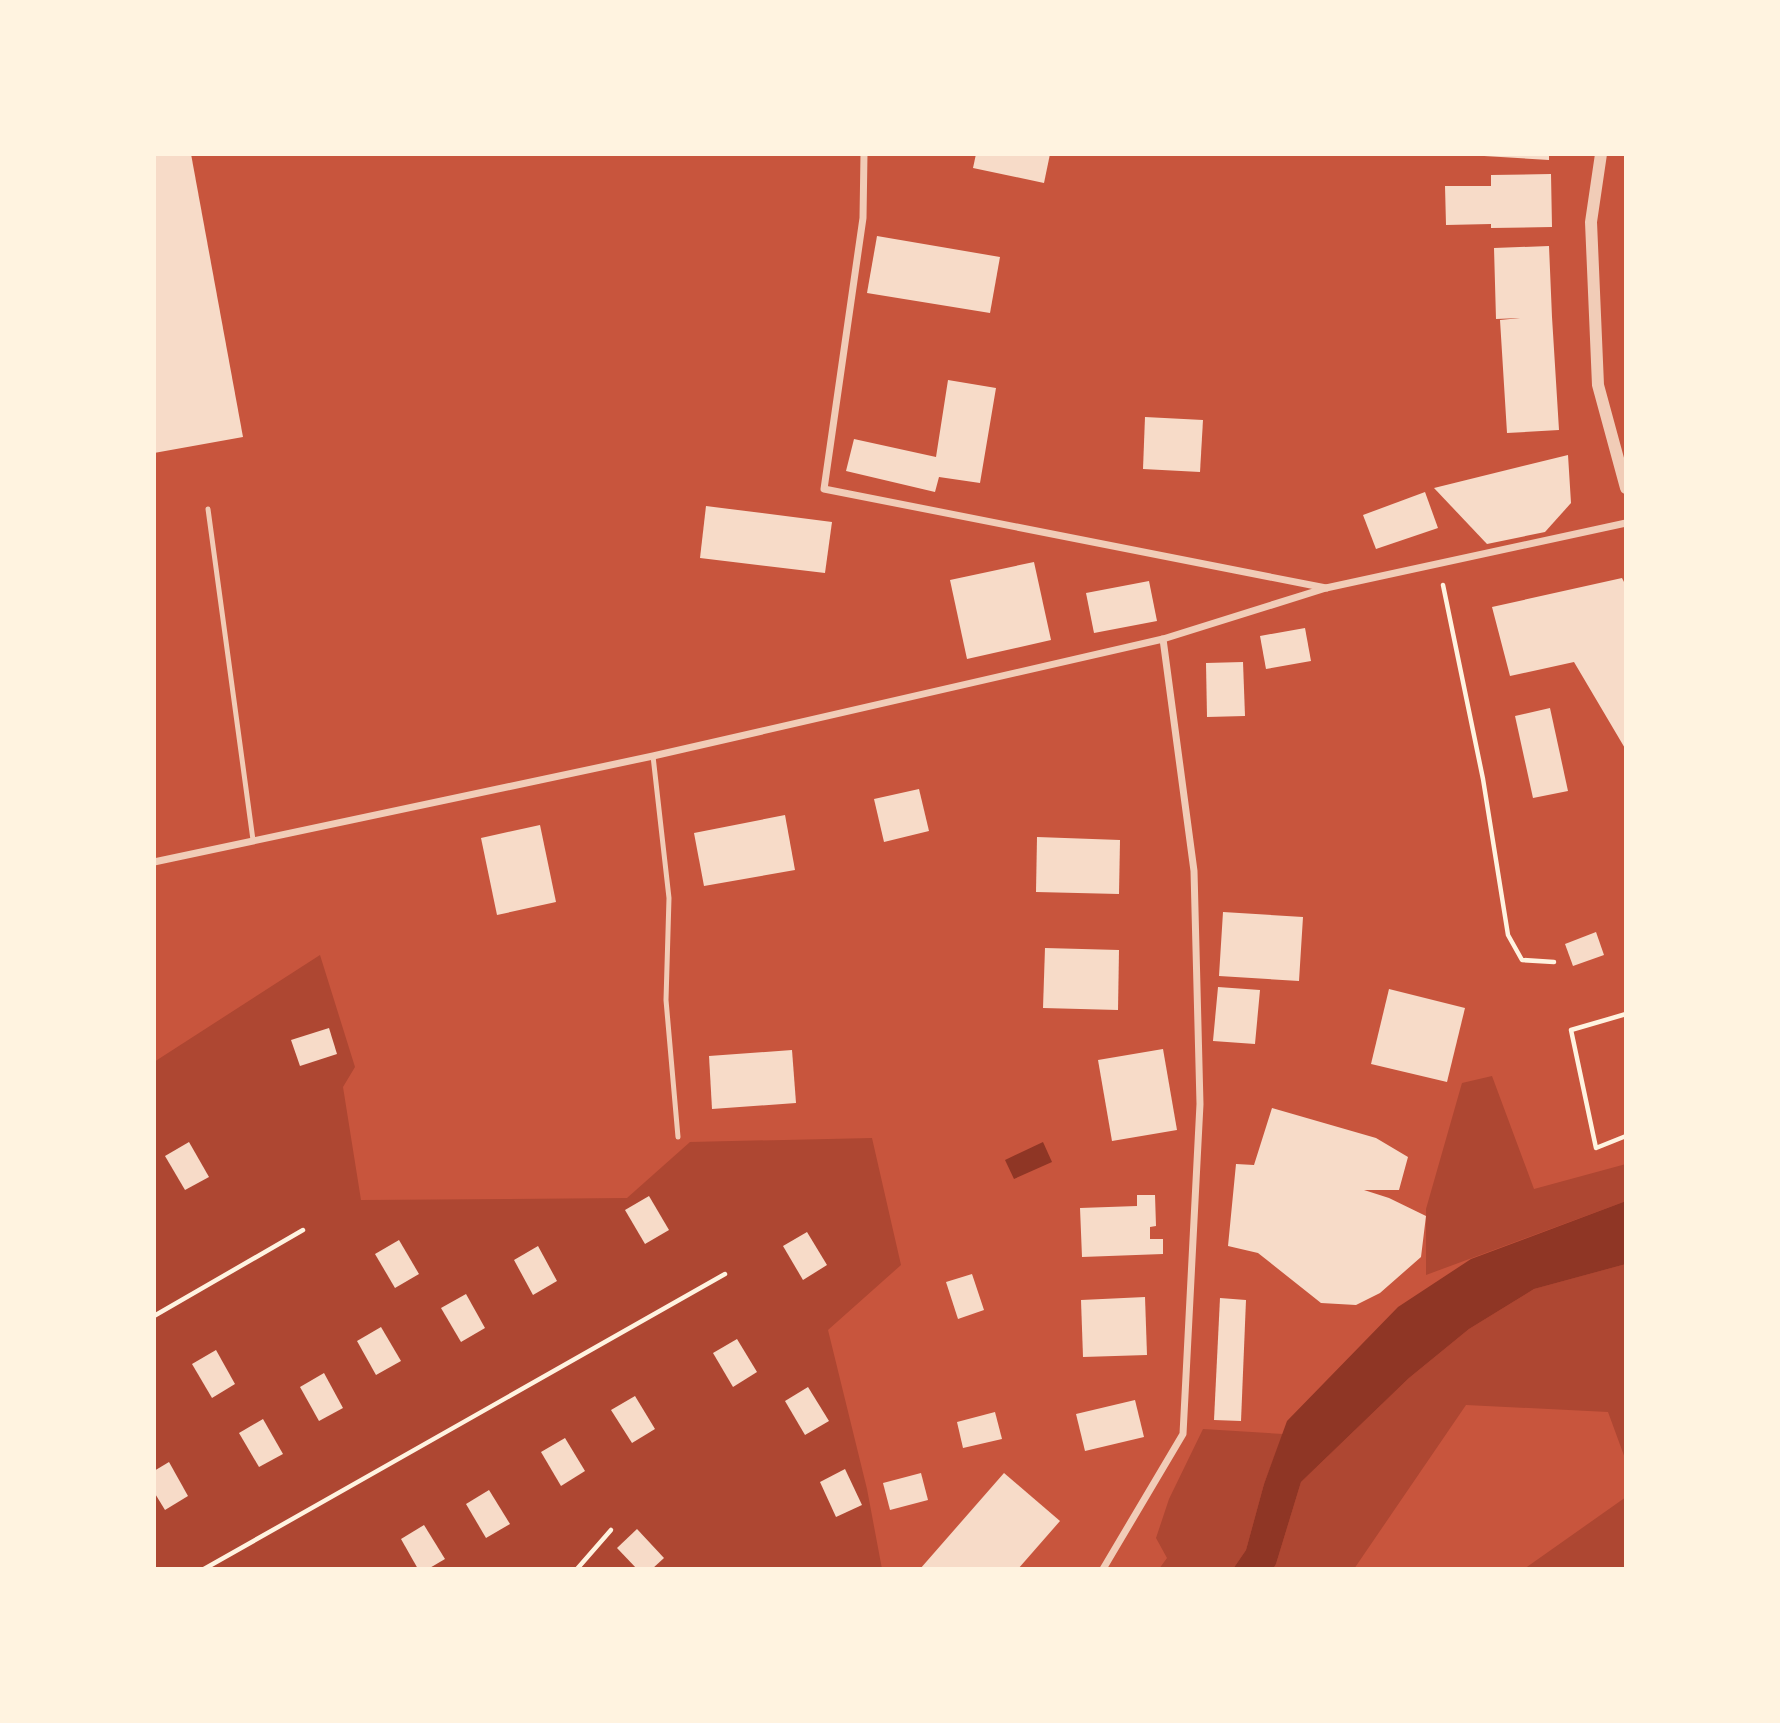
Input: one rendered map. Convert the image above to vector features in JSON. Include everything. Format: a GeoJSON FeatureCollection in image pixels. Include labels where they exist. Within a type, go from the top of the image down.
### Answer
{"type":"FeatureCollection","features":[{"type":"Feature","properties":{"kind":"street"},"geometry":{"type":"LineString","coordinates":[[864,154],[863,218],[824,489],[1326,588]]}},
{"type":"Feature","properties":{"kind":"street"},"geometry":{"type":"LineString","coordinates":[[1601,154],[1591,222],[1598,385],[1626,488]]}},
{"type":"Feature","properties":{"kind":"street"},"geometry":{"type":"LineString","coordinates":[[154,862],[653,756],[1163,639],[1326,588],[1626,523]]}},
{"type":"Feature","properties":{"kind":"street"},"geometry":{"type":"LineString","coordinates":[[1103,1569],[1183,1434],[1200,1104],[1194,872],[1163,639]]}},
{"type":"Feature","properties":{"kind":"lane"},"geometry":{"type":"LineString","coordinates":[[208,509],[253,840]]}},
{"type":"Feature","properties":{"kind":"lane"},"geometry":{"type":"LineString","coordinates":[[653,756],[669,898],[666,1000],[678,1137]]}},
{"type":"Feature","properties":{"kind":"path"},"geometry":{"type":"LineString","coordinates":[[1439,564],[1483,779],[1508,935],[1522,960],[1554,962]]}},
{"type":"Feature","properties":{"kind":"path"},"geometry":{"type":"LineString","coordinates":[[1626,1014],[1571,1030],[1596,1147],[1626,1136]]}},
{"type":"Feature","properties":{"kind":"path"},"geometry":{"type":"LineString","coordinates":[[154,1315],[303,1230]]}},
{"type":"Feature","properties":{"kind":"path"},"geometry":{"type":"LineString","coordinates":[[204,1569],[725,1274]]}},
{"type":"Feature","properties":{"kind":"path"},"geometry":{"type":"LineString","coordinates":[[577,1569],[611,1530]]}},
{"type":"Feature","properties":{"kind":"shaded area"},"geometry":{"type":"Polygon","coordinates":[[[320,955],[355,1067],[343,1087],[361,1200],[627,1198],[690,1142],[872,1138],[901,1265],[828,1330],[867,1489],[882,1569],[154,1569],[154,1062],[320,955]]]}},
{"type":"Feature","properties":{"kind":"shaded area"},"geometry":{"type":"Polygon","coordinates":[[[1492,1076],[1534,1189],[1626,1164],[1626,1201],[1426,1275],[1426,1209],[1462,1083],[1492,1076]]]}},
{"type":"Feature","properties":{"kind":"shaded area"},"geometry":{"type":"Polygon","coordinates":[[[1043,1142],[1052,1162],[1014,1179],[1005,1160],[1043,1142]]]}},
{"type":"Feature","properties":{"kind":"shaded area"},"geometry":{"type":"Polygon","coordinates":[[[1626,1201],[1626,1264],[1534,1289],[1469,1329],[1409,1378],[1301,1482],[1273,1569],[1233,1569],[1246,1550],[1264,1484],[1287,1421],[1398,1307],[1471,1259],[1626,1201]]]}},
{"type":"Feature","properties":{"kind":"shaded area"},"geometry":{"type":"Polygon","coordinates":[[[1626,1264],[1626,1461],[1608,1412],[1466,1405],[1354,1569],[1273,1569],[1301,1482],[1409,1378],[1469,1329],[1534,1289],[1626,1264]]]}},
{"type":"Feature","properties":{"kind":"shaded area"},"geometry":{"type":"Polygon","coordinates":[[[1203,1429],[1283,1434],[1264,1484],[1246,1550],[1233,1569],[1159,1569],[1167,1558],[1156,1538],[1169,1499],[1203,1429]]]}},
{"type":"Feature","properties":{"kind":"shaded area"},"geometry":{"type":"Polygon","coordinates":[[[1626,1497],[1626,1569],[1524,1569],[1626,1497]]]}},
{"type":"Feature","properties":{"kind":"building"},"geometry":{"type":"Polygon","coordinates":[[[154,154],[191,154],[243,437],[154,453],[154,154]]]}},
{"type":"Feature","properties":{"kind":"building"},"geometry":{"type":"Polygon","coordinates":[[[976,154],[1050,154],[1044,183],[973,168],[976,154]]]}},
{"type":"Feature","properties":{"kind":"building"},"geometry":{"type":"Polygon","coordinates":[[[1549,154],[1549,160],[1484,156],[1549,154]]]}},
{"type":"Feature","properties":{"kind":"building"},"geometry":{"type":"Polygon","coordinates":[[[1551,174],[1552,227],[1491,228],[1491,224],[1446,225],[1445,186],[1491,186],[1491,175],[1551,174]]]}},
{"type":"Feature","properties":{"kind":"building"},"geometry":{"type":"Polygon","coordinates":[[[877,236],[1000,257],[990,313],[867,293],[877,236]]]}},
{"type":"Feature","properties":{"kind":"building"},"geometry":{"type":"Polygon","coordinates":[[[1549,246],[1559,430],[1507,433],[1500,320],[1520,318],[1496,319],[1494,248],[1549,246]]]}},
{"type":"Feature","properties":{"kind":"building"},"geometry":{"type":"Polygon","coordinates":[[[948,380],[996,388],[980,483],[939,477],[935,492],[846,471],[854,439],[936,457],[948,380]]]}},
{"type":"Feature","properties":{"kind":"building"},"geometry":{"type":"Polygon","coordinates":[[[1145,417],[1203,420],[1200,472],[1143,469],[1145,417]]]}},
{"type":"Feature","properties":{"kind":"building"},"geometry":{"type":"Polygon","coordinates":[[[1568,455],[1571,503],[1545,532],[1487,544],[1434,488],[1568,455]]]}},
{"type":"Feature","properties":{"kind":"building"},"geometry":{"type":"Polygon","coordinates":[[[1425,492],[1438,528],[1376,549],[1363,515],[1425,492]]]}},
{"type":"Feature","properties":{"kind":"building"},"geometry":{"type":"Polygon","coordinates":[[[706,506],[832,522],[825,573],[700,558],[706,506]]]}},
{"type":"Feature","properties":{"kind":"building"},"geometry":{"type":"Polygon","coordinates":[[[1034,562],[1051,640],[967,659],[950,580],[1034,562]]]}},
{"type":"Feature","properties":{"kind":"building"},"geometry":{"type":"Polygon","coordinates":[[[1622,578],[1626,586],[1626,750],[1574,662],[1510,676],[1492,607],[1622,578]]]}},
{"type":"Feature","properties":{"kind":"building"},"geometry":{"type":"Polygon","coordinates":[[[1149,581],[1157,621],[1094,633],[1086,593],[1149,581]]]}},
{"type":"Feature","properties":{"kind":"building"},"geometry":{"type":"Polygon","coordinates":[[[1305,628],[1311,661],[1266,669],[1260,636],[1305,628]]]}},
{"type":"Feature","properties":{"kind":"building"},"geometry":{"type":"Polygon","coordinates":[[[1243,662],[1245,716],[1207,717],[1206,663],[1243,662]]]}},
{"type":"Feature","properties":{"kind":"building"},"geometry":{"type":"Polygon","coordinates":[[[1550,708],[1568,791],[1533,798],[1515,716],[1550,708]]]}},
{"type":"Feature","properties":{"kind":"building"},"geometry":{"type":"Polygon","coordinates":[[[919,789],[929,831],[884,842],[874,799],[919,789]]]}},
{"type":"Feature","properties":{"kind":"building"},"geometry":{"type":"Polygon","coordinates":[[[785,815],[795,870],[704,886],[694,833],[785,815]]]}},
{"type":"Feature","properties":{"kind":"building"},"geometry":{"type":"Polygon","coordinates":[[[540,825],[556,902],[497,915],[481,838],[540,825]]]}},
{"type":"Feature","properties":{"kind":"building"},"geometry":{"type":"Polygon","coordinates":[[[1037,837],[1120,840],[1119,894],[1036,892],[1037,837]]]}},
{"type":"Feature","properties":{"kind":"building"},"geometry":{"type":"Polygon","coordinates":[[[1223,912],[1303,917],[1299,981],[1219,976],[1223,912]]]}},
{"type":"Feature","properties":{"kind":"building"},"geometry":{"type":"Polygon","coordinates":[[[1596,932],[1604,955],[1573,966],[1565,944],[1596,932]]]}},
{"type":"Feature","properties":{"kind":"building"},"geometry":{"type":"Polygon","coordinates":[[[1045,948],[1119,950],[1118,1010],[1043,1008],[1045,948]]]}},
{"type":"Feature","properties":{"kind":"building"},"geometry":{"type":"Polygon","coordinates":[[[1218,987],[1260,990],[1255,1044],[1213,1041],[1218,987]]]}},
{"type":"Feature","properties":{"kind":"building"},"geometry":{"type":"Polygon","coordinates":[[[1389,989],[1465,1008],[1447,1082],[1371,1064],[1389,989]]]}},
{"type":"Feature","properties":{"kind":"building"},"geometry":{"type":"Polygon","coordinates":[[[329,1028],[337,1054],[300,1066],[291,1040],[329,1028]]]}},
{"type":"Feature","properties":{"kind":"building"},"geometry":{"type":"Polygon","coordinates":[[[1163,1049],[1177,1130],[1112,1141],[1098,1060],[1163,1049]]]}},
{"type":"Feature","properties":{"kind":"building"},"geometry":{"type":"Polygon","coordinates":[[[792,1050],[796,1103],[712,1109],[709,1056],[792,1050]]]}},
{"type":"Feature","properties":{"kind":"building"},"geometry":{"type":"Polygon","coordinates":[[[1272,1108],[1376,1138],[1408,1157],[1399,1190],[1364,1190],[1389,1198],[1426,1216],[1421,1257],[1380,1293],[1356,1305],[1321,1303],[1258,1253],[1228,1246],[1236,1164],[1254,1165],[1272,1108]]]}},
{"type":"Feature","properties":{"kind":"building"},"geometry":{"type":"Polygon","coordinates":[[[189,1142],[209,1177],[185,1190],[165,1156],[189,1142]]]}},
{"type":"Feature","properties":{"kind":"building"},"geometry":{"type":"Polygon","coordinates":[[[1137,1195],[1155,1195],[1156,1226],[1150,1227],[1150,1239],[1163,1239],[1163,1254],[1082,1257],[1080,1208],[1137,1206],[1137,1195]]]}},
{"type":"Feature","properties":{"kind":"building"},"geometry":{"type":"Polygon","coordinates":[[[649,1196],[669,1230],[645,1244],[625,1210],[649,1196]]]}},
{"type":"Feature","properties":{"kind":"building"},"geometry":{"type":"Polygon","coordinates":[[[807,1232],[827,1265],[803,1280],[783,1246],[807,1232]]]}},
{"type":"Feature","properties":{"kind":"building"},"geometry":{"type":"Polygon","coordinates":[[[399,1240],[419,1274],[395,1288],[375,1254],[399,1240]]]}},
{"type":"Feature","properties":{"kind":"building"},"geometry":{"type":"Polygon","coordinates":[[[538,1246],[557,1281],[533,1295],[514,1260],[538,1246]]]}},
{"type":"Feature","properties":{"kind":"building"},"geometry":{"type":"Polygon","coordinates":[[[972,1274],[984,1310],[958,1319],[946,1282],[972,1274]]]}},
{"type":"Feature","properties":{"kind":"building"},"geometry":{"type":"Polygon","coordinates":[[[466,1294],[485,1328],[461,1342],[441,1308],[466,1294]]]}},
{"type":"Feature","properties":{"kind":"building"},"geometry":{"type":"Polygon","coordinates":[[[1145,1297],[1147,1355],[1083,1357],[1081,1300],[1145,1297]]]}},
{"type":"Feature","properties":{"kind":"building"},"geometry":{"type":"Polygon","coordinates":[[[1220,1298],[1246,1300],[1241,1421],[1214,1420],[1220,1298]]]}},
{"type":"Feature","properties":{"kind":"building"},"geometry":{"type":"Polygon","coordinates":[[[381,1327],[401,1361],[376,1375],[357,1341],[381,1327]]]}},
{"type":"Feature","properties":{"kind":"building"},"geometry":{"type":"Polygon","coordinates":[[[737,1339],[757,1372],[733,1387],[713,1353],[737,1339]]]}},
{"type":"Feature","properties":{"kind":"building"},"geometry":{"type":"Polygon","coordinates":[[[216,1350],[235,1384],[212,1398],[192,1364],[216,1350]]]}},
{"type":"Feature","properties":{"kind":"building"},"geometry":{"type":"Polygon","coordinates":[[[324,1373],[343,1408],[319,1421],[300,1387],[324,1373]]]}},
{"type":"Feature","properties":{"kind":"building"},"geometry":{"type":"Polygon","coordinates":[[[808,1387],[829,1421],[805,1435],[785,1401],[808,1387]]]}},
{"type":"Feature","properties":{"kind":"building"},"geometry":{"type":"Polygon","coordinates":[[[635,1396],[655,1429],[632,1443],[611,1410],[635,1396]]]}},
{"type":"Feature","properties":{"kind":"building"},"geometry":{"type":"Polygon","coordinates":[[[1135,1400],[1144,1437],[1085,1451],[1076,1414],[1135,1400]]]}},
{"type":"Feature","properties":{"kind":"building"},"geometry":{"type":"Polygon","coordinates":[[[995,1412],[1002,1439],[963,1448],[957,1422],[995,1412]]]}},
{"type":"Feature","properties":{"kind":"building"},"geometry":{"type":"Polygon","coordinates":[[[263,1419],[283,1454],[259,1467],[239,1433],[263,1419]]]}},
{"type":"Feature","properties":{"kind":"building"},"geometry":{"type":"Polygon","coordinates":[[[565,1438],[585,1471],[561,1486],[541,1452],[565,1438]]]}},
{"type":"Feature","properties":{"kind":"building"},"geometry":{"type":"Polygon","coordinates":[[[169,1462],[188,1496],[165,1510],[154,1492],[154,1471],[169,1462]]]}},
{"type":"Feature","properties":{"kind":"building"},"geometry":{"type":"Polygon","coordinates":[[[845,1469],[862,1505],[836,1517],[820,1482],[845,1469]]]}},
{"type":"Feature","properties":{"kind":"building"},"geometry":{"type":"Polygon","coordinates":[[[921,1473],[928,1500],[890,1510],[883,1483],[921,1473]]]}},
{"type":"Feature","properties":{"kind":"building"},"geometry":{"type":"Polygon","coordinates":[[[1004,1473],[1060,1521],[1018,1569],[920,1569],[1004,1473]]]}},
{"type":"Feature","properties":{"kind":"building"},"geometry":{"type":"Polygon","coordinates":[[[489,1490],[510,1524],[486,1538],[466,1504],[489,1490]]]}},
{"type":"Feature","properties":{"kind":"building"},"geometry":{"type":"Polygon","coordinates":[[[424,1525],[445,1559],[428,1569],[418,1569],[401,1539],[424,1525]]]}},
{"type":"Feature","properties":{"kind":"building"},"geometry":{"type":"Polygon","coordinates":[[[637,1529],[664,1558],[652,1569],[637,1569],[617,1548],[637,1529]]]}}]}
